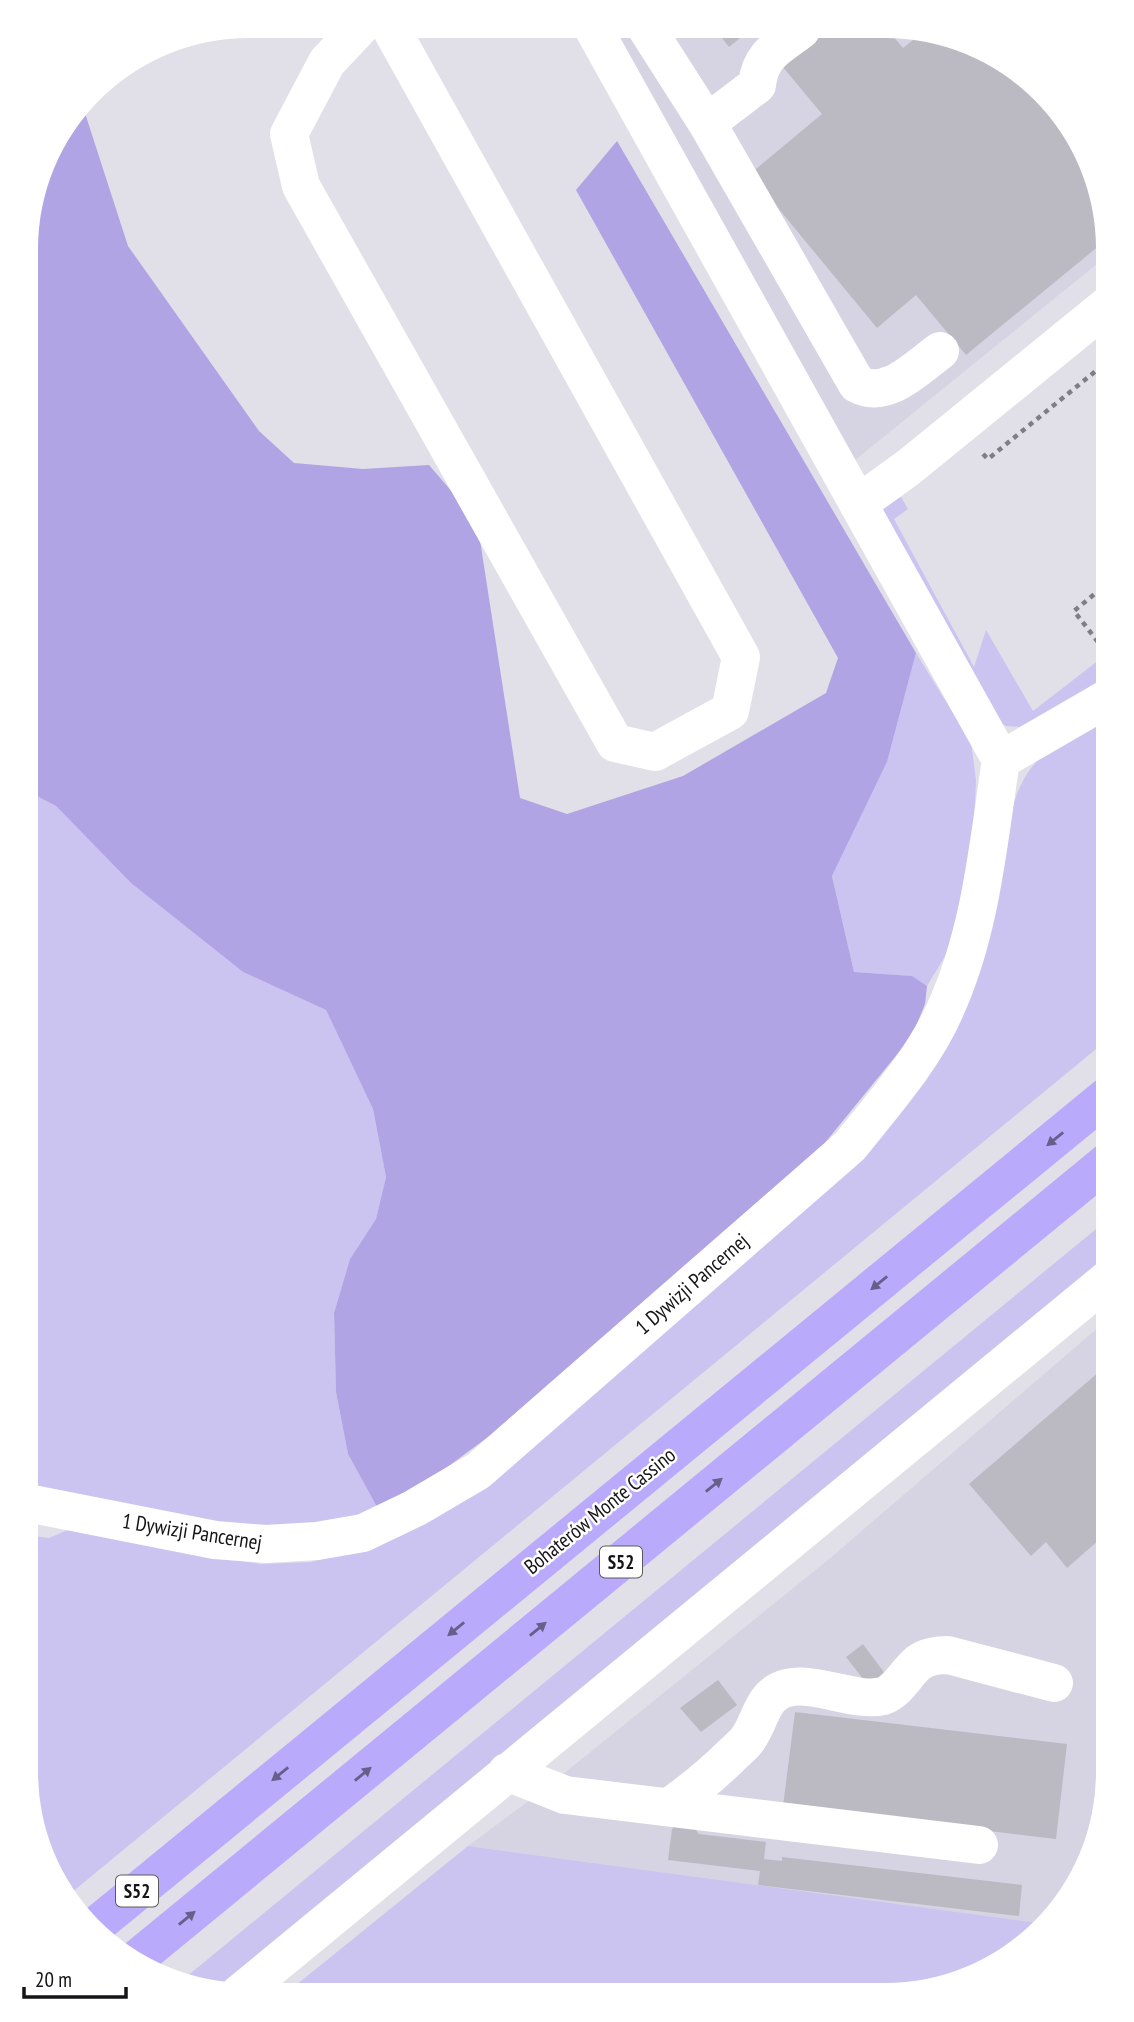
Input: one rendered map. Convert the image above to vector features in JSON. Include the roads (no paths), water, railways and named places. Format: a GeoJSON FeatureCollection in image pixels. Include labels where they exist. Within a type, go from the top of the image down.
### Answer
{"type":"FeatureCollection","features":[{"type":"Feature","properties":{"kind":"highway","name":"Bohaterów Monte Cassino"},"geometry":{"type":"LineString","coordinates":[[101,1921],[1095,1105]]}},
{"type":"Feature","properties":{"kind":"highway","name":"S52"},"geometry":{"type":"LineString","coordinates":[[142,1954],[1095,1172]]}},
{"type":"Feature","properties":{"kind":"street"},"geometry":{"type":"LineString","coordinates":[[348,39],[327,61],[289,134],[301,186],[615,743],[655,752],[730,711],[741,657],[397,39]]}},
{"type":"Feature","properties":{"kind":"street"},"geometry":{"type":"LineString","coordinates":[[599,39],[1001,760],[1096,705]]}},
{"type":"Feature","properties":{"kind":"street"},"geometry":{"type":"LineString","coordinates":[[654,39],[707,123],[857,384],[866,389],[888,387],[940,351]]}},
{"type":"Feature","properties":{"kind":"street"},"geometry":{"type":"LineString","coordinates":[[707,123],[757,85],[763,60],[790,39]]}},
{"type":"Feature","properties":{"kind":"street"},"geometry":{"type":"LineString","coordinates":[[858,504],[909,467],[1096,315]]}},
{"type":"Feature","properties":{"kind":"street","name":"1 Dywizji Pancernej"},"geometry":{"type":"LineString","coordinates":[[38,1505],[215,1540],[266,1544],[317,1541],[363,1533],[415,1508],[478,1471],[850,1146],[919,1057],[945,1012],[965,959],[979,910],[1001,760]]}},
{"type":"Feature","properties":{"kind":"street"},"geometry":{"type":"LineString","coordinates":[[252,1983],[1095,1290]]}},
{"type":"Feature","properties":{"kind":"street"},"geometry":{"type":"LineString","coordinates":[[669,1807],[708,1780],[750,1737],[761,1711],[773,1695],[785,1688],[803,1687],[884,1696],[919,1662],[948,1655],[1054,1683]]}},
{"type":"Feature","properties":{"kind":"street"},"geometry":{"type":"LineString","coordinates":[[508,1772],[565,1795],[979,1845]]}}]}
